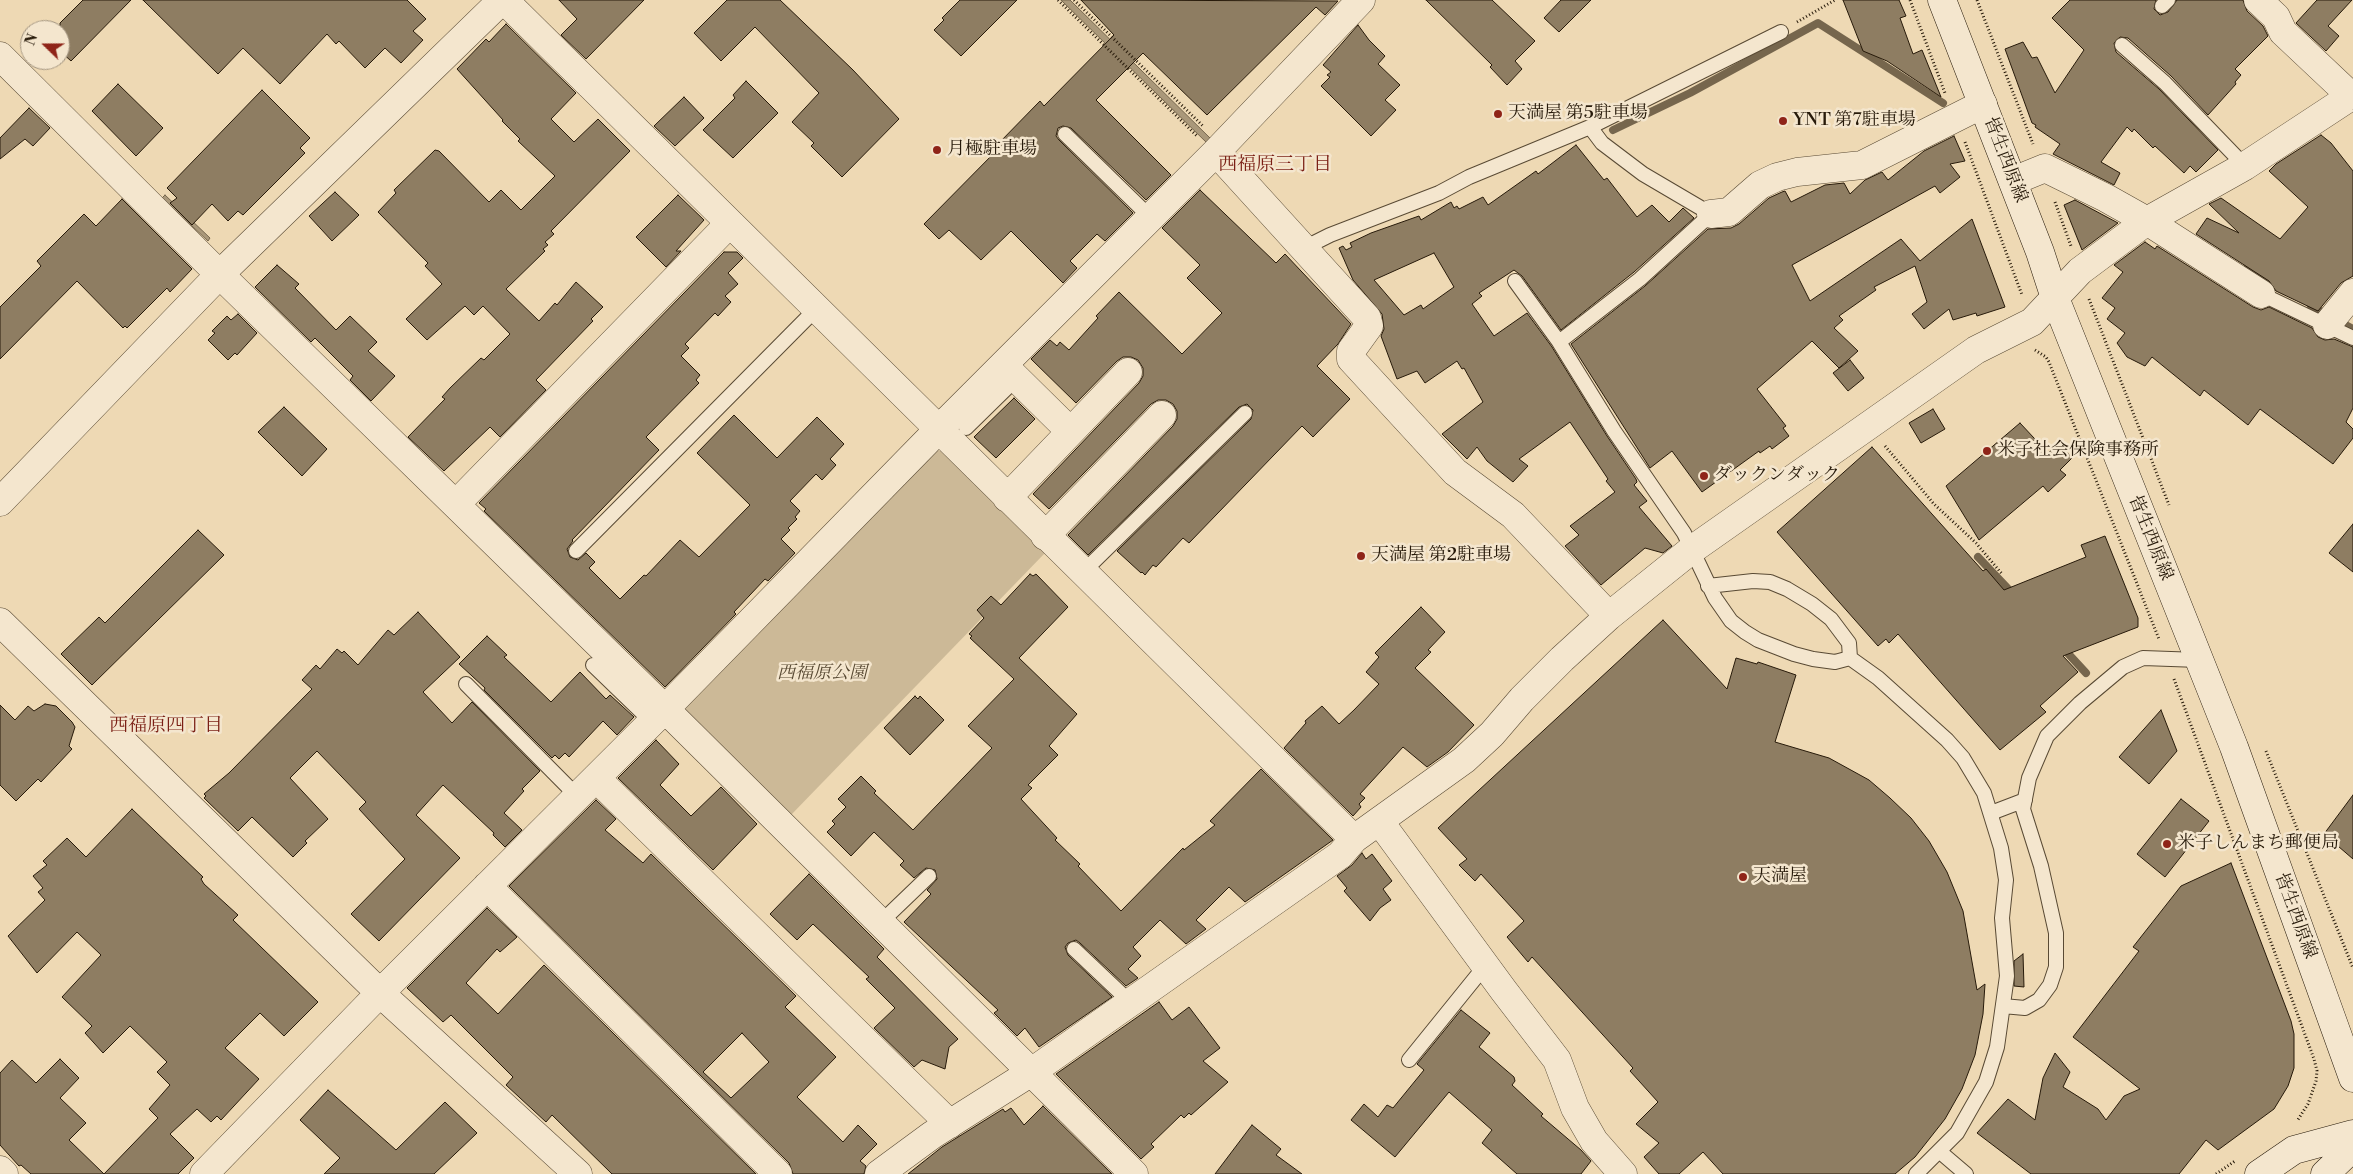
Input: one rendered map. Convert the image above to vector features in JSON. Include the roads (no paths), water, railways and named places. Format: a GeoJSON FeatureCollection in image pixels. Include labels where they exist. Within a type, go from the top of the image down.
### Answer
{"type":"FeatureCollection","features":[{"type":"Feature","properties":{"kind":"street"},"geometry":{"type":"LineString","coordinates":[[0,502],[219,275],[503,0],[1354,839]]}},
{"type":"Feature","properties":{"kind":"street","name":"皆生西原線"},"geometry":{"type":"LineString","coordinates":[[1942,0],[2013,181],[2055,298],[2234,747],[2353,1078]]}},
{"type":"Feature","properties":{"kind":"street"},"geometry":{"type":"LineString","coordinates":[[879,1174],[950,1124],[1030,1072],[1340,855],[1354,839],[1464,760],[1492,734],[1522,699],[1562,659],[1609,616],[1690,551],[1976,350],[2032,322],[2080,271],[2146,221],[2245,166],[2352,95],[2283,32],[2276,17],[2258,0]]}},
{"type":"Feature","properties":{"kind":"street"},"geometry":{"type":"LineString","coordinates":[[204,1174],[380,993],[659,715],[938,430],[1010,372],[1150,217],[1219,148],[1356,2]]}},
{"type":"Feature","properties":{"kind":"street"},"geometry":{"type":"LineString","coordinates":[[0,56],[219,275],[456,504],[659,715],[880,923],[1134,1174]]}},
{"type":"Feature","properties":{"kind":"street"},"geometry":{"type":"LineString","coordinates":[[1711,214],[1729,212],[1760,185],[1777,177],[1797,172],[1862,165],[1982,104]]}},
{"type":"Feature","properties":{"kind":"street"},"geometry":{"type":"LineString","coordinates":[[1219,148],[1304,248],[1367,318],[1369,326],[1351,351],[1351,359],[1455,472],[1513,515],[1609,616]]}},
{"type":"Feature","properties":{"kind":"street"},"geometry":{"type":"LineString","coordinates":[[2013,181],[2045,168],[2106,198],[2146,221],[2261,294]]}},
{"type":"Feature","properties":{"kind":"street"},"geometry":{"type":"LineString","coordinates":[[456,504],[729,224]]}},
{"type":"Feature","properties":{"kind":"street"},"geometry":{"type":"LineString","coordinates":[[2327,325],[2353,293]]}},
{"type":"Feature","properties":{"kind":"street"},"geometry":{"type":"LineString","coordinates":[[1010,372],[1070,431]]}},
{"type":"Feature","properties":{"kind":"street"},"geometry":{"type":"LineString","coordinates":[[1007,498],[1128,372]]}},
{"type":"Feature","properties":{"kind":"street"},"geometry":{"type":"LineString","coordinates":[[1045,536],[1162,415]]}},
{"type":"Feature","properties":{"kind":"street"},"geometry":{"type":"LineString","coordinates":[[0,622],[380,993],[578,1174]]}},
{"type":"Feature","properties":{"kind":"street"},"geometry":{"type":"LineString","coordinates":[[587,787],[950,1124]]}},
{"type":"Feature","properties":{"kind":"street"},"geometry":{"type":"LineString","coordinates":[[1380,822],[1557,1060],[1575,1108],[1594,1141],[1623,1174]]}},
{"type":"Feature","properties":{"kind":"street"},"geometry":{"type":"LineString","coordinates":[[487,886],[778,1174]]}},
{"type":"Feature","properties":{"kind":"street"},"geometry":{"type":"LineString","coordinates":[[2250,1166],[2294,1150],[2353,1134]]}},
{"type":"Feature","properties":{"kind":"street"},"geometry":{"type":"LineString","coordinates":[[2325,1174],[2353,1147]]}},
{"type":"Feature","properties":{"kind":"street"},"geometry":{"type":"LineString","coordinates":[[0,1170],[4,1174]]}},
{"type":"Feature","properties":{"kind":"lane"},"geometry":{"type":"LineString","coordinates":[[1304,248],[1330,235],[1438,194],[1469,177],[1590,127],[1781,32]]}},
{"type":"Feature","properties":{"kind":"lane"},"geometry":{"type":"LineString","coordinates":[[2122,45],[2165,83],[2245,166]]}},
{"type":"Feature","properties":{"kind":"lane"},"geometry":{"type":"LineString","coordinates":[[1559,342],[1640,279],[1711,214],[1643,174],[1602,143],[1590,127]]}},
{"type":"Feature","properties":{"kind":"lane"},"geometry":{"type":"LineString","coordinates":[[1065,134],[1150,217]]}},
{"type":"Feature","properties":{"kind":"lane"},"geometry":{"type":"LineString","coordinates":[[1515,281],[1559,342],[1614,431],[1684,534],[1690,551],[1708,586],[1731,621],[1758,640],[1813,659],[1836,662],[1850,658]]}},
{"type":"Feature","properties":{"kind":"lane"},"geometry":{"type":"LineString","coordinates":[[2261,294],[2353,338]]}},
{"type":"Feature","properties":{"kind":"lane"},"geometry":{"type":"LineString","coordinates":[[576,551],[816,309]]}},
{"type":"Feature","properties":{"kind":"lane"},"geometry":{"type":"LineString","coordinates":[[966,428],[1010,372]]}},
{"type":"Feature","properties":{"kind":"lane"},"geometry":{"type":"LineString","coordinates":[[1083,572],[1245,413]]}},
{"type":"Feature","properties":{"kind":"lane"},"geometry":{"type":"LineString","coordinates":[[1708,586],[1753,581],[1770,582],[1787,588],[1831,619],[1848,643],[1850,658],[1878,678],[1947,740],[1975,777],[1991,813],[2001,848],[2006,880],[2002,918],[2007,976],[1997,1047],[1986,1082],[1957,1133],[1916,1174]]}},
{"type":"Feature","properties":{"kind":"lane"},"geometry":{"type":"LineString","coordinates":[[2004,1006],[2025,1008],[2039,1000],[2050,985],[2056,967],[2056,933],[2041,866],[2023,809],[2029,778],[2047,736],[2080,703],[2123,667],[2143,658],[2199,660]]}},
{"type":"Feature","properties":{"kind":"lane"},"geometry":{"type":"LineString","coordinates":[[593,665],[659,715]]}},
{"type":"Feature","properties":{"kind":"lane"},"geometry":{"type":"LineString","coordinates":[[466,684],[587,787]]}},
{"type":"Feature","properties":{"kind":"lane"},"geometry":{"type":"LineString","coordinates":[[1991,813],[2025,800]]}},
{"type":"Feature","properties":{"kind":"lane"},"geometry":{"type":"LineString","coordinates":[[880,923],[929,876]]}},
{"type":"Feature","properties":{"kind":"lane"},"geometry":{"type":"LineString","coordinates":[[1074,949],[1130,1002]]}},
{"type":"Feature","properties":{"kind":"lane"},"geometry":{"type":"LineString","coordinates":[[1409,1060],[1486,966]]}},
{"type":"Feature","properties":{"kind":"lane"},"geometry":{"type":"LineString","coordinates":[[1939,1151],[1966,1174]]}},
{"type":"Feature","properties":{"kind":"waterway"},"geometry":{"type":"LineString","coordinates":[[1613,130],[1690,93],[1818,23],[1943,103]]}},
{"type":"Feature","properties":{"kind":"waterway"},"geometry":{"type":"LineString","coordinates":[[2246,269],[2277,287]]}},
{"type":"Feature","properties":{"kind":"waterway"},"geometry":{"type":"LineString","coordinates":[[2311,306],[2353,329]]}},
{"type":"Feature","properties":{"kind":"waterway"},"geometry":{"type":"LineString","coordinates":[[1978,557],[2013,594]]}},
{"type":"Feature","properties":{"kind":"waterway"},"geometry":{"type":"LineString","coordinates":[[2062,647],[2086,673]]}},
{"type":"Feature","properties":{"kind":"place","name":"天満屋 第5駐車場"},"geometry":{"type":"Point","coordinates":[1498,114]}},
{"type":"Feature","properties":{"kind":"place","name":"YNT 第7駐車場"},"geometry":{"type":"Point","coordinates":[1783,121]}},
{"type":"Feature","properties":{"kind":"place","name":"月極駐車場"},"geometry":{"type":"Point","coordinates":[937,150]}},
{"type":"Feature","properties":{"kind":"place","name":"米子社会保険事務所"},"geometry":{"type":"Point","coordinates":[1987,451]}},
{"type":"Feature","properties":{"kind":"place","name":"ダックンダック"},"geometry":{"type":"Point","coordinates":[1704,476]}},
{"type":"Feature","properties":{"kind":"place","name":"天満屋 第2駐車場"},"geometry":{"type":"Point","coordinates":[1361,556]}},
{"type":"Feature","properties":{"kind":"place","name":"米子しんまち郵便局"},"geometry":{"type":"Point","coordinates":[2167,844]}},
{"type":"Feature","properties":{"kind":"place","name":"天満屋"},"geometry":{"type":"Point","coordinates":[1743,877]}},
{"type":"Feature","properties":{"kind":"district","name":"西福原三丁目"},"geometry":{"type":"Point","coordinates":[1275,165]}},
{"type":"Feature","properties":{"kind":"district","name":"西福原四丁目"},"geometry":{"type":"Point","coordinates":[166,726]}},
{"type":"Feature","properties":{"kind":"park label","name":"西福原公園"},"geometry":{"type":"Point","coordinates":[822,674]}}]}
